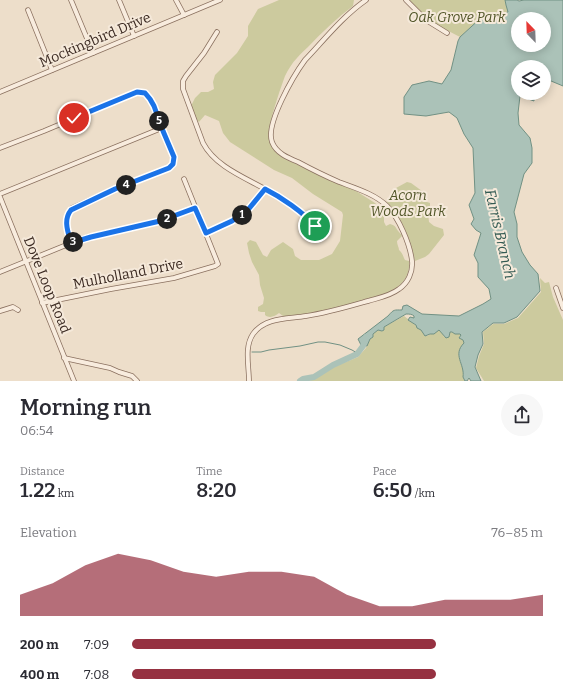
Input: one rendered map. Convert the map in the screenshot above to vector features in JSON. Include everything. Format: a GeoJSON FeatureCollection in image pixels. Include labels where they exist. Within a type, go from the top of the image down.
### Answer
{"type":"FeatureCollection","features":[{"type":"Feature","properties":{"kind":"street"},"geometry":{"type":"LineString","coordinates":[[71,0],[93,53]]}},
{"type":"Feature","properties":{"kind":"street"},"geometry":{"type":"LineString","coordinates":[[119,0],[134,36]]}},
{"type":"Feature","properties":{"kind":"street"},"geometry":{"type":"LineString","coordinates":[[176,0],[184,15]]}},
{"type":"Feature","properties":{"kind":"street","name":"Mockingbird Drive"},"geometry":{"type":"LineString","coordinates":[[0,92],[220,0]]}},
{"type":"Feature","properties":{"kind":"street"},"geometry":{"type":"LineString","coordinates":[[356,0],[358,6]]}},
{"type":"Feature","properties":{"kind":"street"},"geometry":{"type":"LineString","coordinates":[[249,381],[249,342],[254,332],[263,325],[279,319],[306,317],[331,311],[387,295],[399,290],[408,281],[410,275],[412,263],[406,238],[398,221],[387,206],[380,200],[370,195],[283,155],[276,149],[271,139],[271,130],[281,103],[288,86],[300,67],[345,18],[366,0]]}},
{"type":"Feature","properties":{"kind":"street"},"geometry":{"type":"LineString","coordinates":[[406,0],[426,20],[447,32]]}},
{"type":"Feature","properties":{"kind":"street"},"geometry":{"type":"LineString","coordinates":[[28,10],[52,70]]}},
{"type":"Feature","properties":{"kind":"street"},"geometry":{"type":"LineString","coordinates":[[217,32],[204,53],[183,81],[183,89],[195,126],[206,150],[212,157],[223,165],[272,192],[291,205],[310,220],[315,226]]}},
{"type":"Feature","properties":{"kind":"street"},"geometry":{"type":"LineString","coordinates":[[0,148],[137,92],[145,93],[150,99],[174,157],[173,164],[169,168],[72,208],[68,213],[66,222],[71,243]]}},
{"type":"Feature","properties":{"kind":"street"},"geometry":{"type":"LineString","coordinates":[[0,196],[162,128]]}},
{"type":"Feature","properties":{"kind":"street"},"geometry":{"type":"LineString","coordinates":[[184,179],[206,233],[232,221],[247,211],[265,189]]}},
{"type":"Feature","properties":{"kind":"street","name":"Dove Loop Road"},"geometry":{"type":"LineString","coordinates":[[0,196],[74,381]]}},
{"type":"Feature","properties":{"kind":"street"},"geometry":{"type":"LineString","coordinates":[[0,272],[71,243],[160,221],[195,208]]}},
{"type":"Feature","properties":{"kind":"street","name":"Mulholland Drive"},"geometry":{"type":"LineString","coordinates":[[42,303],[174,278],[215,266],[218,264],[206,233]]}},
{"type":"Feature","properties":{"kind":"street"},"geometry":{"type":"LineString","coordinates":[[556,288],[563,308]]}},
{"type":"Feature","properties":{"kind":"street"},"geometry":{"type":"LineString","coordinates":[[0,311],[13,308],[18,310]]}},
{"type":"Feature","properties":{"kind":"street"},"geometry":{"type":"LineString","coordinates":[[64,358],[110,368],[132,376],[137,381]]}},
{"type":"Feature","properties":{"kind":"green space"},"geometry":{"type":"Polygon","coordinates":[[[279,0],[354,0],[353,6],[330,25],[293,62],[287,71],[270,125],[269,138],[271,145],[277,153],[285,159],[356,191],[382,209],[386,226],[390,224],[396,227],[402,234],[397,241],[397,244],[405,260],[409,261],[409,264],[408,274],[402,283],[392,291],[382,295],[313,314],[283,316],[279,313],[271,317],[265,315],[265,312],[258,311],[258,307],[263,304],[264,298],[259,275],[252,262],[247,243],[250,240],[256,242],[263,255],[267,257],[271,250],[283,242],[293,249],[295,256],[301,260],[319,260],[332,254],[340,241],[343,215],[342,212],[313,194],[292,178],[274,170],[230,142],[223,133],[219,121],[205,115],[199,122],[196,119],[191,106],[195,98],[201,92],[208,92],[214,89],[213,82],[215,75],[237,53],[248,36],[248,26],[258,9],[279,0]]]}},
{"type":"Feature","properties":{"kind":"green space","name":"Oak Grove Park"},"geometry":{"type":"Polygon","coordinates":[[[408,0],[505,0],[509,12],[495,16],[483,16],[460,37],[433,23],[408,0]]]}},
{"type":"Feature","properties":{"kind":"green space","name":"Acorn Woods Park"},"geometry":{"type":"Polygon","coordinates":[[[407,182],[411,183],[422,191],[424,201],[430,203],[430,211],[428,213],[429,222],[434,226],[443,229],[444,235],[429,254],[415,261],[402,223],[387,202],[396,188],[407,182]]]}},
{"type":"Feature","properties":{"kind":"green space"},"geometry":{"type":"Polygon","coordinates":[[[540,278],[545,283],[549,282],[553,297],[563,320],[563,381],[484,381],[476,368],[484,344],[483,332],[493,324],[504,324],[518,318],[541,292],[540,278]]]}},
{"type":"Feature","properties":{"kind":"green space"},"geometry":{"type":"Polygon","coordinates":[[[404,316],[427,336],[439,330],[444,337],[449,337],[450,332],[461,335],[461,339],[464,343],[460,359],[465,381],[303,381],[317,378],[335,366],[358,357],[366,348],[375,332],[378,330],[382,331],[384,327],[404,316]]]}},
{"type":"Feature","properties":{"kind":"water"},"geometry":{"type":"Polygon","coordinates":[[[505,0],[563,0],[563,86],[551,81],[551,60],[511,60],[511,100],[520,100],[518,113],[519,125],[530,138],[532,148],[532,163],[524,174],[514,212],[517,224],[517,237],[522,252],[538,274],[540,291],[517,317],[504,323],[493,323],[482,332],[483,344],[475,367],[481,381],[471,381],[469,378],[465,381],[459,356],[459,352],[464,343],[463,340],[459,338],[461,335],[450,332],[449,337],[446,338],[439,330],[434,334],[425,336],[416,325],[408,320],[410,317],[414,318],[412,315],[406,314],[384,327],[384,330],[378,330],[373,334],[373,337],[370,339],[367,346],[361,345],[358,339],[393,311],[402,310],[403,306],[407,305],[422,314],[459,316],[491,299],[489,289],[478,277],[478,263],[474,255],[481,233],[471,224],[474,219],[469,205],[475,193],[473,148],[464,134],[457,118],[449,112],[426,116],[404,114],[404,97],[412,85],[429,81],[442,84],[451,70],[460,37],[483,16],[495,16],[508,12],[505,0]]]}},
{"type":"Feature","properties":{"kind":"waterway","name":"Farris Branch"},"geometry":{"type":"LineString","coordinates":[[300,381],[314,377],[333,365],[357,354],[363,346],[366,337]]}},
{"type":"Feature","properties":{"kind":"waterway"},"geometry":{"type":"LineString","coordinates":[[252,352],[261,352],[325,342],[340,345],[357,353]]}},
{"type":"Feature","properties":{"kind":"route"},"geometry":{"type":"LineString","coordinates":[[74,118],[137,92],[143,92],[148,96],[154,106],[174,160],[173,164],[169,168],[72,208],[68,213],[66,222],[71,243],[81,239],[150,224],[195,208],[206,233],[232,221],[247,211],[265,189],[291,205],[310,220],[315,226]]}}]}
